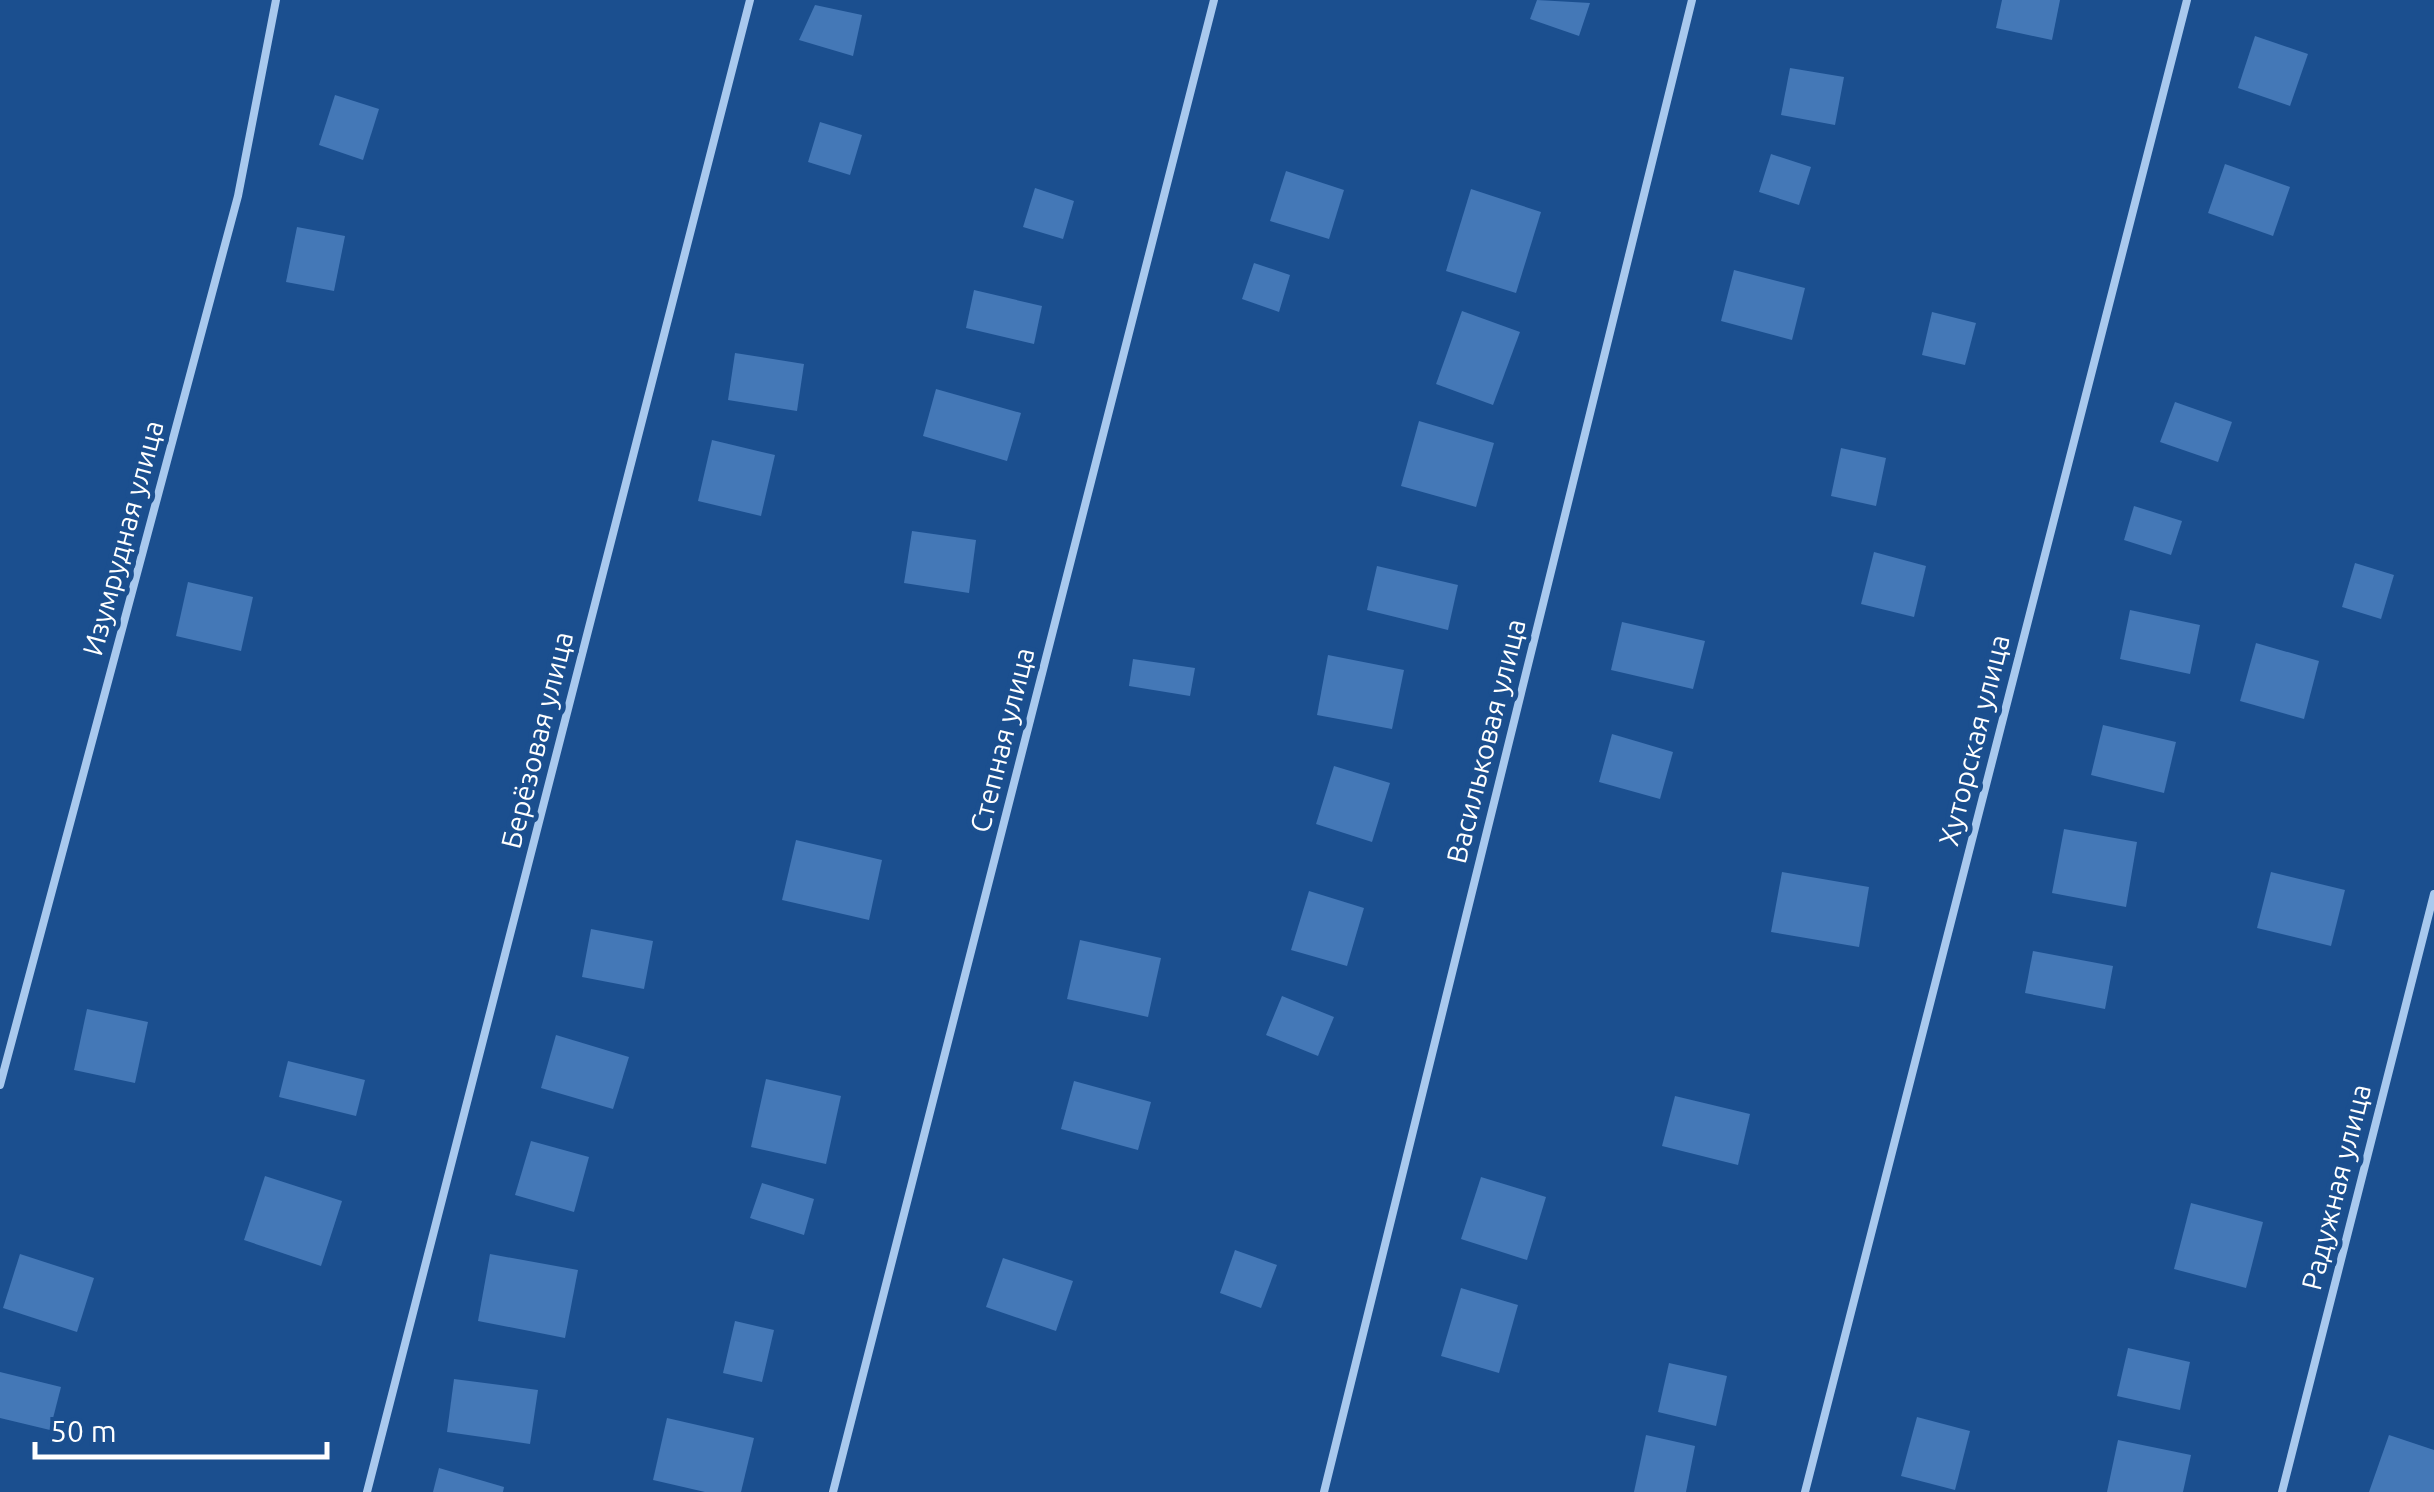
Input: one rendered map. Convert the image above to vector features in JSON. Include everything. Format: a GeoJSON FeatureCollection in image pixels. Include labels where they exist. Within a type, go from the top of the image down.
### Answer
{"type":"FeatureCollection","features":[{"type":"Feature","properties":{"kind":"lane","name":"Изумрудная улица"},"geometry":{"type":"LineString","coordinates":[[0,1086],[238,196],[276,0]]}},
{"type":"Feature","properties":{"kind":"lane","name":"Берёзовая улица"},"geometry":{"type":"LineString","coordinates":[[368,1492],[750,0]]}},
{"type":"Feature","properties":{"kind":"lane","name":"Степная улица"},"geometry":{"type":"LineString","coordinates":[[833,1492],[1214,0]]}},
{"type":"Feature","properties":{"kind":"lane","name":"Васильковая улица"},"geometry":{"type":"LineString","coordinates":[[1324,1492],[1692,0]]}},
{"type":"Feature","properties":{"kind":"lane","name":"Хуторская улица"},"geometry":{"type":"LineString","coordinates":[[1805,1492],[2187,0]]}},
{"type":"Feature","properties":{"kind":"lane","name":"Радужная улица"},"geometry":{"type":"LineString","coordinates":[[2282,1492],[2434,894]]}},
{"type":"Feature","properties":{"kind":"building"},"geometry":{"type":"Polygon","coordinates":[[[1537,0],[1590,3],[1579,36],[1530,19],[1537,0]]]}},
{"type":"Feature","properties":{"kind":"building"},"geometry":{"type":"Polygon","coordinates":[[[2002,0],[2060,0],[2052,40],[1996,28],[2002,0]]]}},
{"type":"Feature","properties":{"kind":"building"},"geometry":{"type":"Polygon","coordinates":[[[815,5],[862,15],[853,56],[799,40],[815,5]]]}},
{"type":"Feature","properties":{"kind":"building"},"geometry":{"type":"Polygon","coordinates":[[[2255,36],[2308,54],[2290,106],[2238,88],[2255,36]]]}},
{"type":"Feature","properties":{"kind":"building"},"geometry":{"type":"Polygon","coordinates":[[[1790,68],[1844,77],[1835,125],[1781,115],[1790,68]]]}},
{"type":"Feature","properties":{"kind":"building"},"geometry":{"type":"Polygon","coordinates":[[[335,95],[379,109],[363,160],[319,145],[335,95]]]}},
{"type":"Feature","properties":{"kind":"building"},"geometry":{"type":"Polygon","coordinates":[[[820,122],[862,135],[850,175],[808,162],[820,122]]]}},
{"type":"Feature","properties":{"kind":"building"},"geometry":{"type":"Polygon","coordinates":[[[1771,154],[1811,167],[1799,205],[1759,192],[1771,154]]]}},
{"type":"Feature","properties":{"kind":"building"},"geometry":{"type":"Polygon","coordinates":[[[2225,164],[2290,187],[2273,236],[2208,213],[2225,164]]]}},
{"type":"Feature","properties":{"kind":"building"},"geometry":{"type":"Polygon","coordinates":[[[1286,171],[1344,190],[1329,239],[1270,221],[1286,171]]]}},
{"type":"Feature","properties":{"kind":"building"},"geometry":{"type":"Polygon","coordinates":[[[1035,188],[1074,201],[1063,239],[1023,227],[1035,188]]]}},
{"type":"Feature","properties":{"kind":"building"},"geometry":{"type":"Polygon","coordinates":[[[1471,189],[1541,212],[1516,293],[1446,271],[1471,189]]]}},
{"type":"Feature","properties":{"kind":"building"},"geometry":{"type":"Polygon","coordinates":[[[297,227],[345,236],[334,291],[286,282],[297,227]]]}},
{"type":"Feature","properties":{"kind":"building"},"geometry":{"type":"Polygon","coordinates":[[[1254,263],[1290,275],[1279,312],[1242,299],[1254,263]]]}},
{"type":"Feature","properties":{"kind":"building"},"geometry":{"type":"Polygon","coordinates":[[[1734,270],[1805,288],[1792,340],[1721,321],[1734,270]]]}},
{"type":"Feature","properties":{"kind":"building"},"geometry":{"type":"Polygon","coordinates":[[[974,290],[1042,306],[1034,344],[966,328],[974,290]]]}},
{"type":"Feature","properties":{"kind":"building"},"geometry":{"type":"Polygon","coordinates":[[[1462,311],[1520,332],[1493,405],[1436,384],[1462,311]]]}},
{"type":"Feature","properties":{"kind":"building"},"geometry":{"type":"Polygon","coordinates":[[[1932,312],[1976,323],[1965,365],[1922,355],[1932,312]]]}},
{"type":"Feature","properties":{"kind":"building"},"geometry":{"type":"Polygon","coordinates":[[[735,353],[804,364],[797,411],[728,400],[735,353]]]}},
{"type":"Feature","properties":{"kind":"building"},"geometry":{"type":"Polygon","coordinates":[[[936,389],[1021,413],[1007,461],[923,436],[936,389]]]}},
{"type":"Feature","properties":{"kind":"building"},"geometry":{"type":"Polygon","coordinates":[[[2175,402],[2232,422],[2218,462],[2160,442],[2175,402]]]}},
{"type":"Feature","properties":{"kind":"building"},"geometry":{"type":"Polygon","coordinates":[[[1419,421],[1494,443],[1476,507],[1401,486],[1419,421]]]}},
{"type":"Feature","properties":{"kind":"building"},"geometry":{"type":"Polygon","coordinates":[[[712,440],[775,455],[761,516],[698,501],[712,440]]]}},
{"type":"Feature","properties":{"kind":"building"},"geometry":{"type":"Polygon","coordinates":[[[1841,448],[1886,458],[1876,506],[1831,496],[1841,448]]]}},
{"type":"Feature","properties":{"kind":"building"},"geometry":{"type":"Polygon","coordinates":[[[2134,506],[2182,521],[2171,555],[2124,540],[2134,506]]]}},
{"type":"Feature","properties":{"kind":"building"},"geometry":{"type":"Polygon","coordinates":[[[912,531],[976,540],[969,593],[904,583],[912,531]]]}},
{"type":"Feature","properties":{"kind":"building"},"geometry":{"type":"Polygon","coordinates":[[[1874,552],[1926,566],[1914,617],[1861,604],[1874,552]]]}},
{"type":"Feature","properties":{"kind":"building"},"geometry":{"type":"Polygon","coordinates":[[[2355,563],[2394,575],[2381,619],[2342,607],[2355,563]]]}},
{"type":"Feature","properties":{"kind":"building"},"geometry":{"type":"Polygon","coordinates":[[[1377,566],[1458,585],[1448,630],[1367,610],[1377,566]]]}},
{"type":"Feature","properties":{"kind":"building"},"geometry":{"type":"Polygon","coordinates":[[[188,582],[253,597],[241,651],[176,636],[188,582]]]}},
{"type":"Feature","properties":{"kind":"building"},"geometry":{"type":"Polygon","coordinates":[[[2130,610],[2200,625],[2190,674],[2120,659],[2130,610]]]}},
{"type":"Feature","properties":{"kind":"building"},"geometry":{"type":"Polygon","coordinates":[[[1622,622],[1705,641],[1693,689],[1611,670],[1622,622]]]}},
{"type":"Feature","properties":{"kind":"building"},"geometry":{"type":"Polygon","coordinates":[[[2256,643],[2319,661],[2304,719],[2240,701],[2256,643]]]}},
{"type":"Feature","properties":{"kind":"building"},"geometry":{"type":"Polygon","coordinates":[[[1328,655],[1404,670],[1392,729],[1317,715],[1328,655]]]}},
{"type":"Feature","properties":{"kind":"building"},"geometry":{"type":"Polygon","coordinates":[[[1133,659],[1195,668],[1190,696],[1129,686],[1133,659]]]}},
{"type":"Feature","properties":{"kind":"building"},"geometry":{"type":"Polygon","coordinates":[[[2103,725],[2176,742],[2164,793],[2091,775],[2103,725]]]}},
{"type":"Feature","properties":{"kind":"building"},"geometry":{"type":"Polygon","coordinates":[[[1612,734],[1673,752],[1660,799],[1599,782],[1612,734]]]}},
{"type":"Feature","properties":{"kind":"building"},"geometry":{"type":"Polygon","coordinates":[[[1334,766],[1390,783],[1372,842],[1316,824],[1334,766]]]}},
{"type":"Feature","properties":{"kind":"building"},"geometry":{"type":"Polygon","coordinates":[[[2064,829],[2137,842],[2126,907],[2052,893],[2064,829]]]}},
{"type":"Feature","properties":{"kind":"building"},"geometry":{"type":"Polygon","coordinates":[[[796,840],[882,860],[869,920],[782,900],[796,840]]]}},
{"type":"Feature","properties":{"kind":"building"},"geometry":{"type":"Polygon","coordinates":[[[1782,872],[1869,887],[1859,947],[1771,932],[1782,872]]]}},
{"type":"Feature","properties":{"kind":"building"},"geometry":{"type":"Polygon","coordinates":[[[2271,872],[2345,890],[2331,946],[2257,928],[2271,872]]]}},
{"type":"Feature","properties":{"kind":"building"},"geometry":{"type":"Polygon","coordinates":[[[1309,891],[1364,908],[1347,966],[1291,950],[1309,891]]]}},
{"type":"Feature","properties":{"kind":"building"},"geometry":{"type":"Polygon","coordinates":[[[591,929],[653,941],[644,989],[582,977],[591,929]]]}},
{"type":"Feature","properties":{"kind":"building"},"geometry":{"type":"Polygon","coordinates":[[[1080,940],[1161,958],[1148,1017],[1067,999],[1080,940]]]}},
{"type":"Feature","properties":{"kind":"building"},"geometry":{"type":"Polygon","coordinates":[[[2033,951],[2113,966],[2105,1009],[2025,993],[2033,951]]]}},
{"type":"Feature","properties":{"kind":"building"},"geometry":{"type":"Polygon","coordinates":[[[1282,996],[1334,1017],[1318,1056],[1266,1035],[1282,996]]]}},
{"type":"Feature","properties":{"kind":"building"},"geometry":{"type":"Polygon","coordinates":[[[87,1009],[148,1022],[135,1083],[74,1070],[87,1009]]]}},
{"type":"Feature","properties":{"kind":"building"},"geometry":{"type":"Polygon","coordinates":[[[556,1035],[629,1057],[613,1109],[541,1088],[556,1035]]]}},
{"type":"Feature","properties":{"kind":"building"},"geometry":{"type":"Polygon","coordinates":[[[288,1061],[365,1080],[356,1116],[279,1097],[288,1061]]]}},
{"type":"Feature","properties":{"kind":"building"},"geometry":{"type":"Polygon","coordinates":[[[766,1079],[841,1096],[826,1164],[751,1147],[766,1079]]]}},
{"type":"Feature","properties":{"kind":"building"},"geometry":{"type":"Polygon","coordinates":[[[1074,1081],[1151,1102],[1138,1150],[1061,1129],[1074,1081]]]}},
{"type":"Feature","properties":{"kind":"building"},"geometry":{"type":"Polygon","coordinates":[[[1675,1096],[1750,1114],[1738,1165],[1662,1146],[1675,1096]]]}},
{"type":"Feature","properties":{"kind":"building"},"geometry":{"type":"Polygon","coordinates":[[[531,1141],[589,1157],[574,1212],[515,1195],[531,1141]]]}},
{"type":"Feature","properties":{"kind":"building"},"geometry":{"type":"Polygon","coordinates":[[[265,1176],[342,1201],[321,1266],[244,1240],[265,1176]]]}},
{"type":"Feature","properties":{"kind":"building"},"geometry":{"type":"Polygon","coordinates":[[[1481,1177],[1546,1197],[1527,1260],[1461,1239],[1481,1177]]]}},
{"type":"Feature","properties":{"kind":"building"},"geometry":{"type":"Polygon","coordinates":[[[762,1183],[814,1199],[804,1235],[750,1218],[762,1183]]]}},
{"type":"Feature","properties":{"kind":"building"},"geometry":{"type":"Polygon","coordinates":[[[2191,1203],[2263,1222],[2246,1288],[2174,1269],[2191,1203]]]}},
{"type":"Feature","properties":{"kind":"building"},"geometry":{"type":"Polygon","coordinates":[[[1235,1250],[1277,1265],[1261,1308],[1220,1293],[1235,1250]]]}},
{"type":"Feature","properties":{"kind":"building"},"geometry":{"type":"Polygon","coordinates":[[[20,1254],[94,1278],[77,1332],[3,1308],[20,1254]]]}},
{"type":"Feature","properties":{"kind":"building"},"geometry":{"type":"Polygon","coordinates":[[[490,1254],[578,1270],[565,1338],[478,1321],[490,1254]]]}},
{"type":"Feature","properties":{"kind":"building"},"geometry":{"type":"Polygon","coordinates":[[[1003,1258],[1073,1281],[1056,1331],[986,1307],[1003,1258]]]}},
{"type":"Feature","properties":{"kind":"building"},"geometry":{"type":"Polygon","coordinates":[[[1461,1288],[1518,1305],[1499,1373],[1441,1356],[1461,1288]]]}},
{"type":"Feature","properties":{"kind":"building"},"geometry":{"type":"Polygon","coordinates":[[[735,1321],[774,1330],[762,1382],[723,1373],[735,1321]]]}},
{"type":"Feature","properties":{"kind":"building"},"geometry":{"type":"Polygon","coordinates":[[[2128,1348],[2190,1362],[2180,1410],[2117,1396],[2128,1348]]]}},
{"type":"Feature","properties":{"kind":"building"},"geometry":{"type":"Polygon","coordinates":[[[1669,1363],[1727,1376],[1716,1426],[1658,1412],[1669,1363]]]}},
{"type":"Feature","properties":{"kind":"building"},"geometry":{"type":"Polygon","coordinates":[[[0,1372],[61,1387],[50,1430],[0,1418],[0,1372]]]}},
{"type":"Feature","properties":{"kind":"building"},"geometry":{"type":"Polygon","coordinates":[[[454,1379],[538,1390],[530,1444],[447,1432],[454,1379]]]}},
{"type":"Feature","properties":{"kind":"building"},"geometry":{"type":"Polygon","coordinates":[[[1917,1417],[1970,1431],[1955,1490],[1901,1476],[1917,1417]]]}},
{"type":"Feature","properties":{"kind":"building"},"geometry":{"type":"Polygon","coordinates":[[[667,1418],[754,1438],[741,1492],[705,1492],[653,1480],[667,1418]]]}},
{"type":"Feature","properties":{"kind":"building"},"geometry":{"type":"Polygon","coordinates":[[[1646,1435],[1695,1446],[1686,1492],[1634,1492],[1646,1435]]]}},
{"type":"Feature","properties":{"kind":"building"},"geometry":{"type":"Polygon","coordinates":[[[2389,1435],[2434,1450],[2434,1492],[2369,1492],[2389,1435]]]}},
{"type":"Feature","properties":{"kind":"building"},"geometry":{"type":"Polygon","coordinates":[[[2118,1440],[2191,1455],[2183,1492],[2107,1492],[2118,1440]]]}},
{"type":"Feature","properties":{"kind":"building"},"geometry":{"type":"Polygon","coordinates":[[[439,1468],[504,1487],[503,1492],[433,1492],[439,1468]]]}}]}
